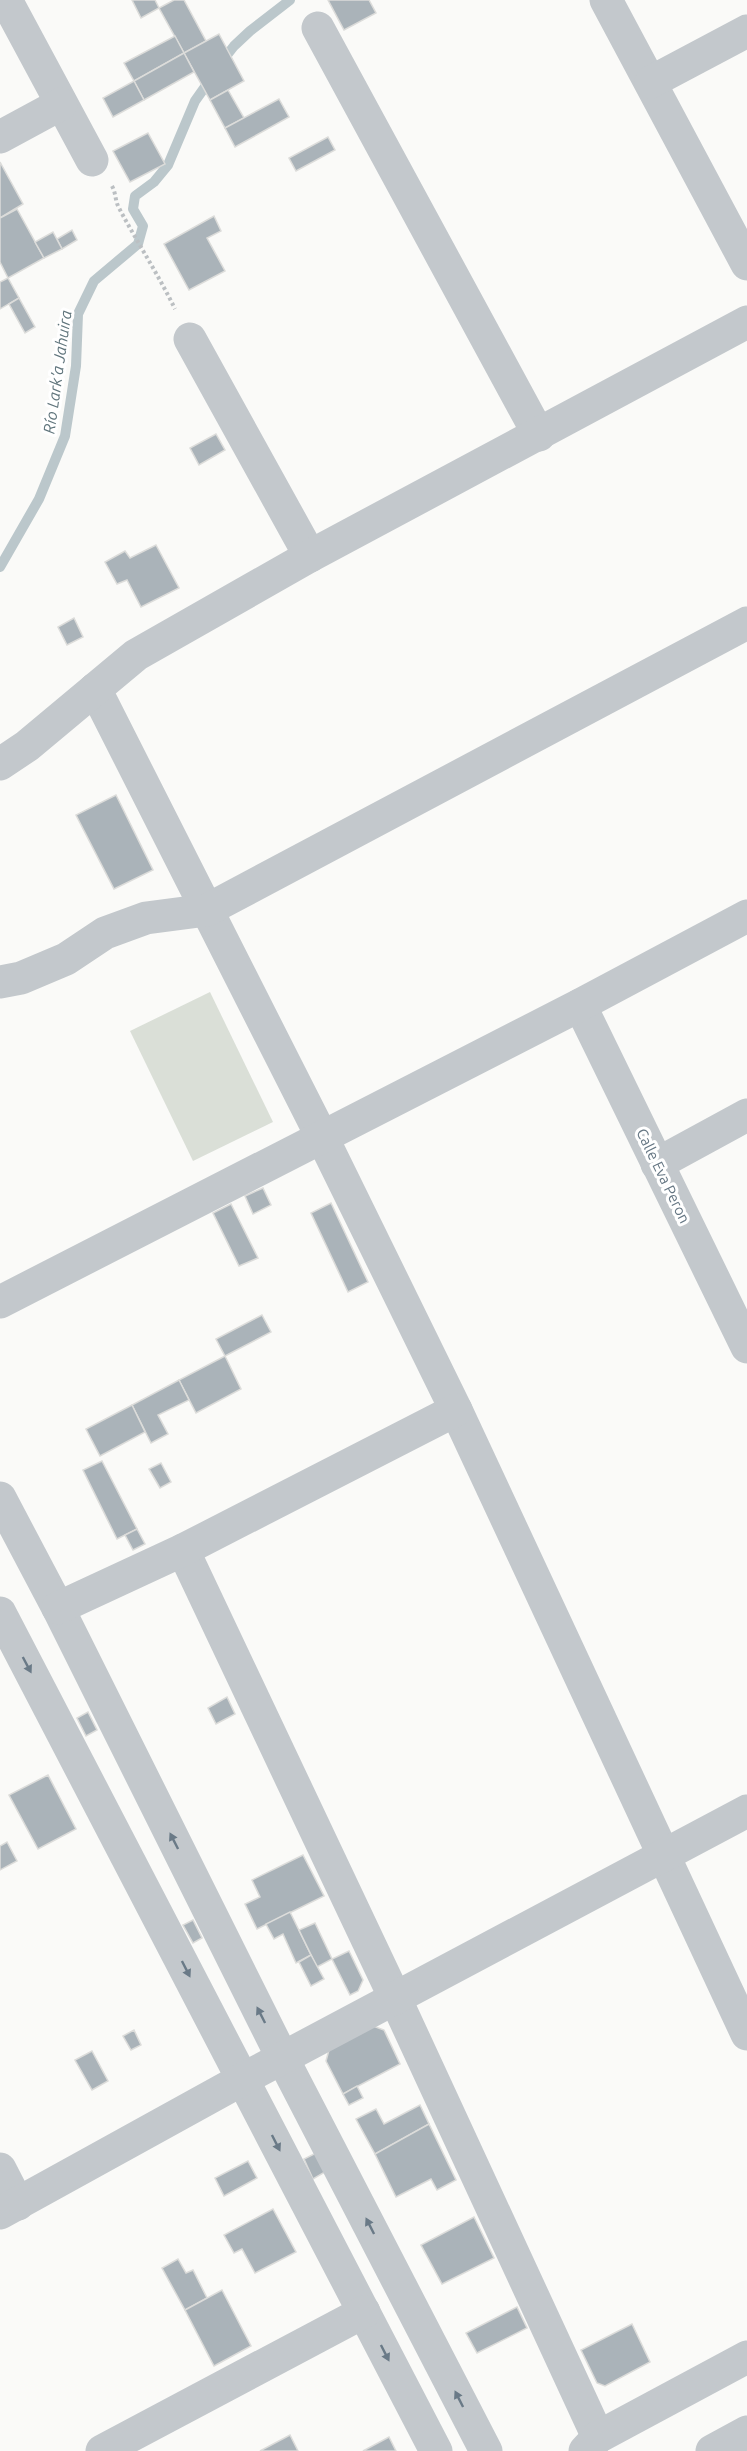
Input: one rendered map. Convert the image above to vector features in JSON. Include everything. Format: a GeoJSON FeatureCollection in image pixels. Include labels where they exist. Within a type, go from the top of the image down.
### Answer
{"type":"FeatureCollection","features":[{"type":"Feature","properties":{"kind":"street"},"geometry":{"type":"LineString","coordinates":[[6,0],[92,160]]}},
{"type":"Feature","properties":{"kind":"street"},"geometry":{"type":"LineString","coordinates":[[606,0],[747,264]]}},
{"type":"Feature","properties":{"kind":"street"},"geometry":{"type":"LineString","coordinates":[[318,28],[539,435]]}},
{"type":"Feature","properties":{"kind":"street"},"geometry":{"type":"LineString","coordinates":[[651,82],[747,31]]}},
{"type":"Feature","properties":{"kind":"street"},"geometry":{"type":"LineString","coordinates":[[0,137],[61,104]]}},
{"type":"Feature","properties":{"kind":"street"},"geometry":{"type":"LineString","coordinates":[[0,764],[27,746],[136,655],[310,556],[747,322]]}},
{"type":"Feature","properties":{"kind":"street"},"geometry":{"type":"LineString","coordinates":[[190,339],[310,556]]}},
{"type":"Feature","properties":{"kind":"street"},"geometry":{"type":"LineString","coordinates":[[0,982],[21,978],[66,959],[105,933],[146,918],[207,910],[747,623]]}},
{"type":"Feature","properties":{"kind":"street"},"geometry":{"type":"LineString","coordinates":[[95,689],[322,1137],[456,1410],[747,2034]]}},
{"type":"Feature","properties":{"kind":"street"},"geometry":{"type":"LineString","coordinates":[[0,1302],[580,1005],[747,916]]}},
{"type":"Feature","properties":{"kind":"street","name":"Calle Eva Peron"},"geometry":{"type":"LineString","coordinates":[[580,1005],[747,1347]]}},
{"type":"Feature","properties":{"kind":"street"},"geometry":{"type":"LineString","coordinates":[[657,1164],[747,1115]]}},
{"type":"Feature","properties":{"kind":"street"},"geometry":{"type":"LineString","coordinates":[[58,1608],[183,1550],[456,1410]]}},
{"type":"Feature","properties":{"kind":"street"},"geometry":{"type":"LineString","coordinates":[[0,1497],[58,1608],[283,2059],[486,2451]]}},
{"type":"Feature","properties":{"kind":"street"},"geometry":{"type":"LineString","coordinates":[[183,1550],[395,1998],[592,2444],[747,2357]]}},
{"type":"Feature","properties":{"kind":"street"},"geometry":{"type":"LineString","coordinates":[[0,1613],[436,2451]]}},
{"type":"Feature","properties":{"kind":"street"},"geometry":{"type":"LineString","coordinates":[[0,2169],[9,2208],[243,2079],[747,1811]]}},
{"type":"Feature","properties":{"kind":"street"},"geometry":{"type":"LineString","coordinates":[[102,2451],[364,2312]]}},
{"type":"Feature","properties":{"kind":"path"},"geometry":{"type":"LineString","coordinates":[[92,160],[115,189],[116,202],[138,244],[150,259],[190,339]]}},
{"type":"Feature","properties":{"kind":"shaded area"},"geometry":{"type":"Polygon","coordinates":[[[210,992],[273,1122],[193,1161],[130,1031],[210,992]]]}},
{"type":"Feature","properties":{"kind":"building"},"geometry":{"type":"Polygon","coordinates":[[[132,0],[155,0],[159,8],[141,18],[132,0]]]}},
{"type":"Feature","properties":{"kind":"building"},"geometry":{"type":"Polygon","coordinates":[[[174,0],[184,0],[206,41],[184,53],[159,8],[174,0]]]}},
{"type":"Feature","properties":{"kind":"building"},"geometry":{"type":"Polygon","coordinates":[[[328,0],[369,0],[376,13],[344,30],[328,0]]]}},
{"type":"Feature","properties":{"kind":"building"},"geometry":{"type":"Polygon","coordinates":[[[219,34],[244,81],[210,100],[184,53],[219,34]]]}},
{"type":"Feature","properties":{"kind":"building"},"geometry":{"type":"Polygon","coordinates":[[[175,36],[184,53],[134,81],[124,63],[175,36]]]}},
{"type":"Feature","properties":{"kind":"building"},"geometry":{"type":"Polygon","coordinates":[[[184,53],[194,72],[144,100],[134,81],[184,53]]]}},
{"type":"Feature","properties":{"kind":"building"},"geometry":{"type":"Polygon","coordinates":[[[134,81],[144,100],[113,117],[103,98],[134,81]]]}},
{"type":"Feature","properties":{"kind":"building"},"geometry":{"type":"Polygon","coordinates":[[[228,90],[244,118],[225,128],[210,100],[228,90]]]}},
{"type":"Feature","properties":{"kind":"building"},"geometry":{"type":"Polygon","coordinates":[[[279,99],[289,117],[235,147],[225,128],[279,99]]]}},
{"type":"Feature","properties":{"kind":"building"},"geometry":{"type":"Polygon","coordinates":[[[148,133],[165,164],[130,182],[113,151],[148,133]]]}},
{"type":"Feature","properties":{"kind":"building"},"geometry":{"type":"Polygon","coordinates":[[[328,137],[335,150],[296,171],[289,158],[328,137]]]}},
{"type":"Feature","properties":{"kind":"building"},"geometry":{"type":"Polygon","coordinates":[[[0,162],[23,204],[0,218],[0,162]]]}},
{"type":"Feature","properties":{"kind":"building"},"geometry":{"type":"Polygon","coordinates":[[[17,209],[44,258],[8,278],[0,262],[0,218],[17,209]]]}},
{"type":"Feature","properties":{"kind":"building"},"geometry":{"type":"Polygon","coordinates":[[[214,216],[221,231],[207,238],[225,271],[189,290],[164,244],[214,216]]]}},
{"type":"Feature","properties":{"kind":"building"},"geometry":{"type":"Polygon","coordinates":[[[72,230],[77,240],[62,249],[57,239],[72,230]]]}},
{"type":"Feature","properties":{"kind":"building"},"geometry":{"type":"Polygon","coordinates":[[[53,232],[62,249],[44,258],[35,242],[53,232]]]}},
{"type":"Feature","properties":{"kind":"building"},"geometry":{"type":"Polygon","coordinates":[[[8,278],[19,298],[0,309],[0,282],[8,278]]]}},
{"type":"Feature","properties":{"kind":"building"},"geometry":{"type":"Polygon","coordinates":[[[19,298],[35,327],[25,333],[9,304],[19,298]]]}},
{"type":"Feature","properties":{"kind":"building"},"geometry":{"type":"Polygon","coordinates":[[[216,434],[225,450],[199,465],[190,448],[216,434]]]}},
{"type":"Feature","properties":{"kind":"building"},"geometry":{"type":"Polygon","coordinates":[[[156,545],[179,588],[141,607],[127,580],[117,584],[105,562],[125,551],[130,558],[156,545]]]}},
{"type":"Feature","properties":{"kind":"building"},"geometry":{"type":"Polygon","coordinates":[[[74,618],[83,637],[67,645],[58,627],[74,618]]]}},
{"type":"Feature","properties":{"kind":"building"},"geometry":{"type":"Polygon","coordinates":[[[116,795],[153,870],[114,889],[76,815],[116,795]]]}},
{"type":"Feature","properties":{"kind":"building"},"geometry":{"type":"Polygon","coordinates":[[[263,1188],[271,1205],[253,1214],[245,1196],[263,1188]]]}},
{"type":"Feature","properties":{"kind":"building"},"geometry":{"type":"Polygon","coordinates":[[[331,1203],[368,1282],[348,1292],[311,1213],[331,1203]]]}},
{"type":"Feature","properties":{"kind":"building"},"geometry":{"type":"Polygon","coordinates":[[[231,1204],[258,1258],[239,1266],[213,1213],[231,1204]]]}},
{"type":"Feature","properties":{"kind":"building"},"geometry":{"type":"Polygon","coordinates":[[[262,1315],[271,1332],[225,1356],[216,1339],[262,1315]]]}},
{"type":"Feature","properties":{"kind":"building"},"geometry":{"type":"Polygon","coordinates":[[[225,1356],[241,1389],[196,1413],[179,1380],[225,1356]]]}},
{"type":"Feature","properties":{"kind":"building"},"geometry":{"type":"Polygon","coordinates":[[[179,1380],[189,1400],[158,1415],[168,1434],[151,1443],[132,1405],[179,1380]]]}},
{"type":"Feature","properties":{"kind":"building"},"geometry":{"type":"Polygon","coordinates":[[[132,1405],[145,1432],[100,1456],[86,1429],[132,1405]]]}},
{"type":"Feature","properties":{"kind":"building"},"geometry":{"type":"Polygon","coordinates":[[[102,1461],[137,1529],[117,1539],[83,1470],[102,1461]]]}},
{"type":"Feature","properties":{"kind":"building"},"geometry":{"type":"Polygon","coordinates":[[[161,1463],[171,1482],[160,1488],[149,1469],[161,1463]]]}},
{"type":"Feature","properties":{"kind":"building"},"geometry":{"type":"Polygon","coordinates":[[[137,1529],[145,1544],[133,1550],[125,1535],[137,1529]]]}},
{"type":"Feature","properties":{"kind":"building"},"geometry":{"type":"Polygon","coordinates":[[[227,1697],[235,1714],[216,1724],[208,1708],[227,1697]]]}},
{"type":"Feature","properties":{"kind":"building"},"geometry":{"type":"Polygon","coordinates":[[[88,1712],[97,1730],[86,1736],[77,1718],[88,1712]]]}},
{"type":"Feature","properties":{"kind":"building"},"geometry":{"type":"Polygon","coordinates":[[[48,1775],[76,1829],[38,1849],[9,1795],[48,1775]]]}},
{"type":"Feature","properties":{"kind":"building"},"geometry":{"type":"Polygon","coordinates":[[[7,1842],[17,1861],[0,1870],[0,1846],[7,1842]]]}},
{"type":"Feature","properties":{"kind":"building"},"geometry":{"type":"Polygon","coordinates":[[[303,1855],[324,1896],[257,1929],[245,1904],[260,1897],[252,1880],[303,1855]]]}},
{"type":"Feature","properties":{"kind":"building"},"geometry":{"type":"Polygon","coordinates":[[[290,1912],[311,1955],[296,1963],[283,1934],[274,1939],[266,1924],[290,1912]]]}},
{"type":"Feature","properties":{"kind":"building"},"geometry":{"type":"Polygon","coordinates":[[[193,1920],[202,1938],[193,1943],[183,1925],[193,1920]]]}},
{"type":"Feature","properties":{"kind":"building"},"geometry":{"type":"Polygon","coordinates":[[[315,1923],[332,1959],[317,1967],[299,1930],[315,1923]]]}},
{"type":"Feature","properties":{"kind":"building"},"geometry":{"type":"Polygon","coordinates":[[[349,1951],[363,1980],[358,1991],[350,1995],[332,1959],[349,1951]]]}},
{"type":"Feature","properties":{"kind":"building"},"geometry":{"type":"Polygon","coordinates":[[[311,1955],[324,1979],[311,1986],[299,1962],[311,1955]]]}},
{"type":"Feature","properties":{"kind":"building"},"geometry":{"type":"Polygon","coordinates":[[[373,2026],[384,2030],[400,2064],[343,2094],[326,2061],[329,2050],[373,2026]]]}},
{"type":"Feature","properties":{"kind":"building"},"geometry":{"type":"Polygon","coordinates":[[[134,2030],[141,2045],[131,2050],[123,2036],[134,2030]]]}},
{"type":"Feature","properties":{"kind":"building"},"geometry":{"type":"Polygon","coordinates":[[[92,2051],[108,2081],[92,2090],[75,2060],[92,2051]]]}},
{"type":"Feature","properties":{"kind":"building"},"geometry":{"type":"Polygon","coordinates":[[[357,2086],[363,2098],[349,2105],[343,2094],[357,2086]]]}},
{"type":"Feature","properties":{"kind":"building"},"geometry":{"type":"Polygon","coordinates":[[[420,2105],[429,2124],[375,2154],[356,2119],[376,2109],[384,2124],[420,2105]]]}},
{"type":"Feature","properties":{"kind":"building"},"geometry":{"type":"Polygon","coordinates":[[[429,2124],[456,2180],[437,2190],[431,2179],[396,2197],[375,2154],[429,2124]]]}},
{"type":"Feature","properties":{"kind":"building"},"geometry":{"type":"Polygon","coordinates":[[[316,2153],[325,2172],[313,2179],[304,2159],[316,2153]]]}},
{"type":"Feature","properties":{"kind":"building"},"geometry":{"type":"Polygon","coordinates":[[[248,2161],[257,2178],[224,2196],[215,2178],[248,2161]]]}},
{"type":"Feature","properties":{"kind":"building"},"geometry":{"type":"Polygon","coordinates":[[[273,2209],[296,2252],[255,2273],[242,2249],[234,2253],[224,2235],[273,2209]]]}},
{"type":"Feature","properties":{"kind":"building"},"geometry":{"type":"Polygon","coordinates":[[[474,2217],[494,2258],[442,2284],[421,2245],[474,2217]]]}},
{"type":"Feature","properties":{"kind":"building"},"geometry":{"type":"Polygon","coordinates":[[[178,2259],[186,2273],[193,2270],[207,2298],[185,2310],[162,2268],[178,2259]]]}},
{"type":"Feature","properties":{"kind":"building"},"geometry":{"type":"Polygon","coordinates":[[[222,2290],[251,2346],[214,2366],[185,2310],[222,2290]]]}},
{"type":"Feature","properties":{"kind":"building"},"geometry":{"type":"Polygon","coordinates":[[[517,2307],[527,2328],[477,2353],[466,2333],[517,2307]]]}},
{"type":"Feature","properties":{"kind":"building"},"geometry":{"type":"Polygon","coordinates":[[[632,2324],[650,2362],[605,2386],[597,2383],[581,2350],[632,2324]]]}},
{"type":"Feature","properties":{"kind":"building"},"geometry":{"type":"Polygon","coordinates":[[[290,2435],[298,2451],[260,2451],[290,2435]]]}},
{"type":"Feature","properties":{"kind":"building"},"geometry":{"type":"Polygon","coordinates":[[[389,2437],[396,2451],[363,2451],[389,2437]]]}},
{"type":"Feature","properties":{"kind":"waterway","name":"Río Lark’a Jahuira"},"geometry":{"type":"LineString","coordinates":[[220,64],[250,31],[290,0]]}},
{"type":"Feature","properties":{"kind":"waterway","name":"Río Lark’a Jahuira"},"geometry":{"type":"LineString","coordinates":[[0,567],[39,499],[65,436],[76,366],[78,314],[94,281],[138,244],[143,226],[133,209],[135,196],[154,182],[168,165],[195,101],[212,77]]}}]}
